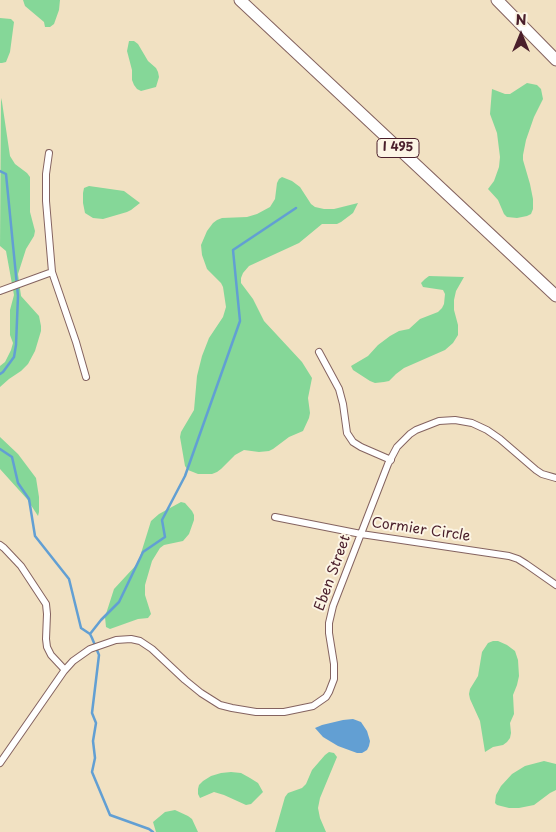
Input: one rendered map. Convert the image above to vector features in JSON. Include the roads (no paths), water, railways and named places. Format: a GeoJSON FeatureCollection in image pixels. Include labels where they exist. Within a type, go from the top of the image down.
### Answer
{"type":"FeatureCollection","features":[{"type":"Feature","properties":{"kind":"highway","name":"I 495"},"geometry":{"type":"LineString","coordinates":[[240,0],[556,296]]}},
{"type":"Feature","properties":{"kind":"highway"},"geometry":{"type":"LineString","coordinates":[[497,0],[556,60]]}},
{"type":"Feature","properties":{"kind":"street"},"geometry":{"type":"LineString","coordinates":[[49,153],[46,174],[46,201],[52,272],[86,377]]}},
{"type":"Feature","properties":{"kind":"street"},"geometry":{"type":"LineString","coordinates":[[0,291],[52,272]]}},
{"type":"Feature","properties":{"kind":"street"},"geometry":{"type":"LineString","coordinates":[[319,352],[339,389],[347,433],[353,442],[391,460]]}},
{"type":"Feature","properties":{"kind":"street","name":"Eben Street"},"geometry":{"type":"LineString","coordinates":[[0,763],[64,670],[90,649],[116,640],[131,639],[152,649],[202,694],[232,708],[284,712],[313,706],[326,697],[334,680],[334,664],[329,633],[330,615],[397,447],[416,430],[439,421],[472,423],[500,439],[542,474],[556,478]]}},
{"type":"Feature","properties":{"kind":"street","name":"Cormier Circle"},"geometry":{"type":"LineString","coordinates":[[275,518],[361,534],[509,556],[518,559],[556,585]]}},
{"type":"Feature","properties":{"kind":"street"},"geometry":{"type":"LineString","coordinates":[[0,545],[21,566],[46,604],[47,648],[64,670]]}},
{"type":"Feature","properties":{"kind":"water"},"geometry":{"type":"Polygon","coordinates":[[[353,719],[361,722],[367,731],[370,741],[367,750],[362,753],[338,746],[323,737],[315,728],[343,720],[353,719]]]}},
{"type":"Feature","properties":{"kind":"waterway"},"geometry":{"type":"LineString","coordinates":[[0,171],[6,174],[18,296],[14,357],[0,374]]}},
{"type":"Feature","properties":{"kind":"waterway"},"geometry":{"type":"LineString","coordinates":[[90,634],[119,602],[143,552],[165,537],[162,520],[185,476],[240,321],[233,250],[296,208]]}},
{"type":"Feature","properties":{"kind":"waterway"},"geometry":{"type":"LineString","coordinates":[[0,449],[12,457],[18,483],[29,499],[35,536],[69,579],[81,628],[90,634],[99,655],[92,713],[96,723],[93,741],[95,758],[92,772],[110,815],[153,832]]}}]}
